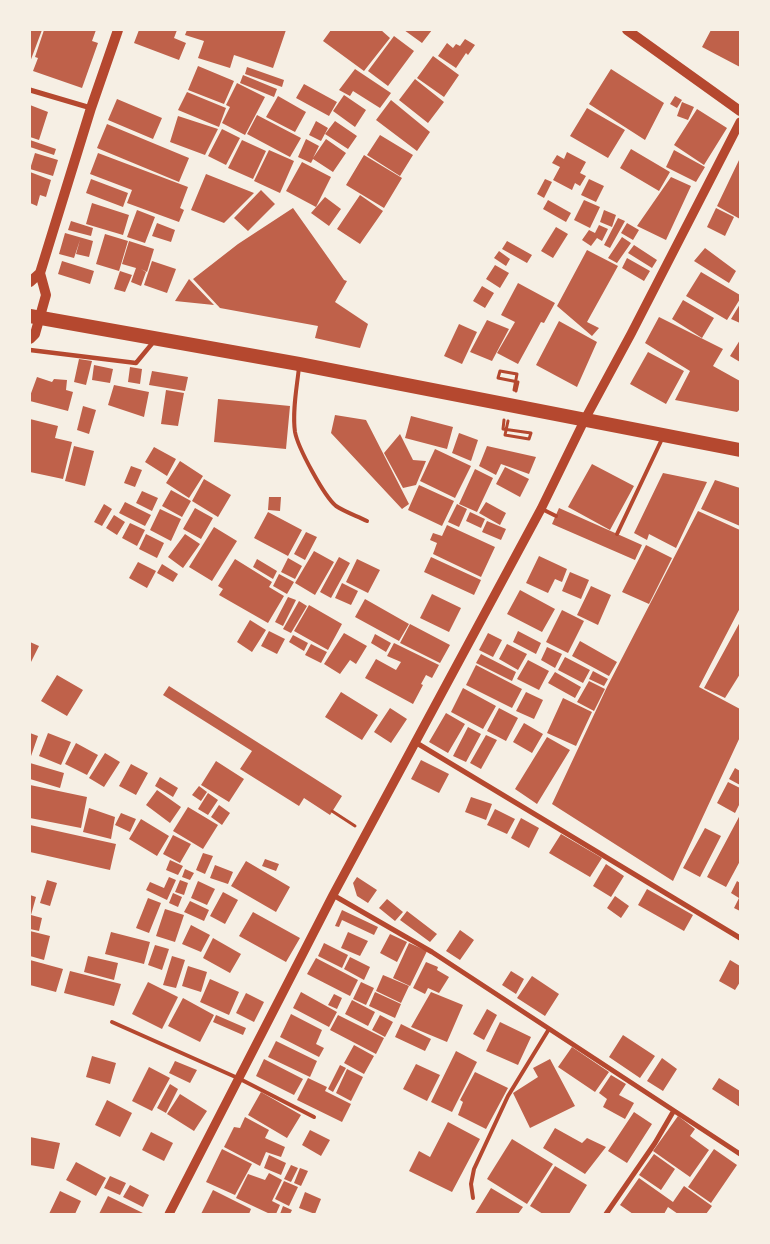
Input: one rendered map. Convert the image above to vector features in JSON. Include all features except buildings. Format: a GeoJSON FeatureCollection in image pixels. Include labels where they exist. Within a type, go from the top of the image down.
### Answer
{"type":"FeatureCollection","features":[{"type":"Feature","properties":{"kind":"highway"},"geometry":{"type":"LineString","coordinates":[[30,316],[299,364],[740,450]]}},
{"type":"Feature","properties":{"kind":"main road"},"geometry":{"type":"LineString","coordinates":[[30,282],[40,273],[91,108],[118,30]]}},
{"type":"Feature","properties":{"kind":"main road"},"geometry":{"type":"LineString","coordinates":[[627,30],[740,111]]}},
{"type":"Feature","properties":{"kind":"main road"},"geometry":{"type":"LineString","coordinates":[[30,338],[35,334],[46,295],[40,273]]}},
{"type":"Feature","properties":{"kind":"street"},"geometry":{"type":"LineString","coordinates":[[30,90],[91,108]]}},
{"type":"Feature","properties":{"kind":"street"},"geometry":{"type":"LineString","coordinates":[[169,1214],[333,895],[541,509],[585,419],[636,325],[740,122]]}},
{"type":"Feature","properties":{"kind":"street"},"geometry":{"type":"LineString","coordinates":[[30,350],[136,363],[156,339]]}},
{"type":"Feature","properties":{"kind":"street"},"geometry":{"type":"LineString","coordinates":[[415,742],[740,938]]}},
{"type":"Feature","properties":{"kind":"street"},"geometry":{"type":"LineString","coordinates":[[333,895],[432,952],[673,1112],[740,1154]]}},
{"type":"Feature","properties":{"kind":"street"},"geometry":{"type":"LineString","coordinates":[[606,1214],[655,1143],[673,1112]]}},
{"type":"Feature","properties":{"kind":"lane"},"geometry":{"type":"LineString","coordinates":[[299,364],[294,419],[298,444],[317,480],[335,505],[367,521]]}},
{"type":"Feature","properties":{"kind":"lane"},"geometry":{"type":"LineString","coordinates":[[617,534],[664,435]]}},
{"type":"Feature","properties":{"kind":"lane"},"geometry":{"type":"LineString","coordinates":[[541,509],[556,516]]}},
{"type":"Feature","properties":{"kind":"lane"},"geometry":{"type":"LineString","coordinates":[[112,1022],[240,1079],[314,1117]]}},
{"type":"Feature","properties":{"kind":"lane"},"geometry":{"type":"LineString","coordinates":[[473,1198],[471,1184],[474,1169],[508,1096],[549,1029]]}},
{"type":"Feature","properties":{"kind":"path"},"geometry":{"type":"LineString","coordinates":[[517,374],[500,371],[498,378],[518,382]]}},
{"type":"Feature","properties":{"kind":"path"},"geometry":{"type":"LineString","coordinates":[[503,429],[531,433],[529,440],[505,435]]}},
{"type":"Feature","properties":{"kind":"path"},"geometry":{"type":"LineString","coordinates":[[332,811],[366,833]]}}]}
